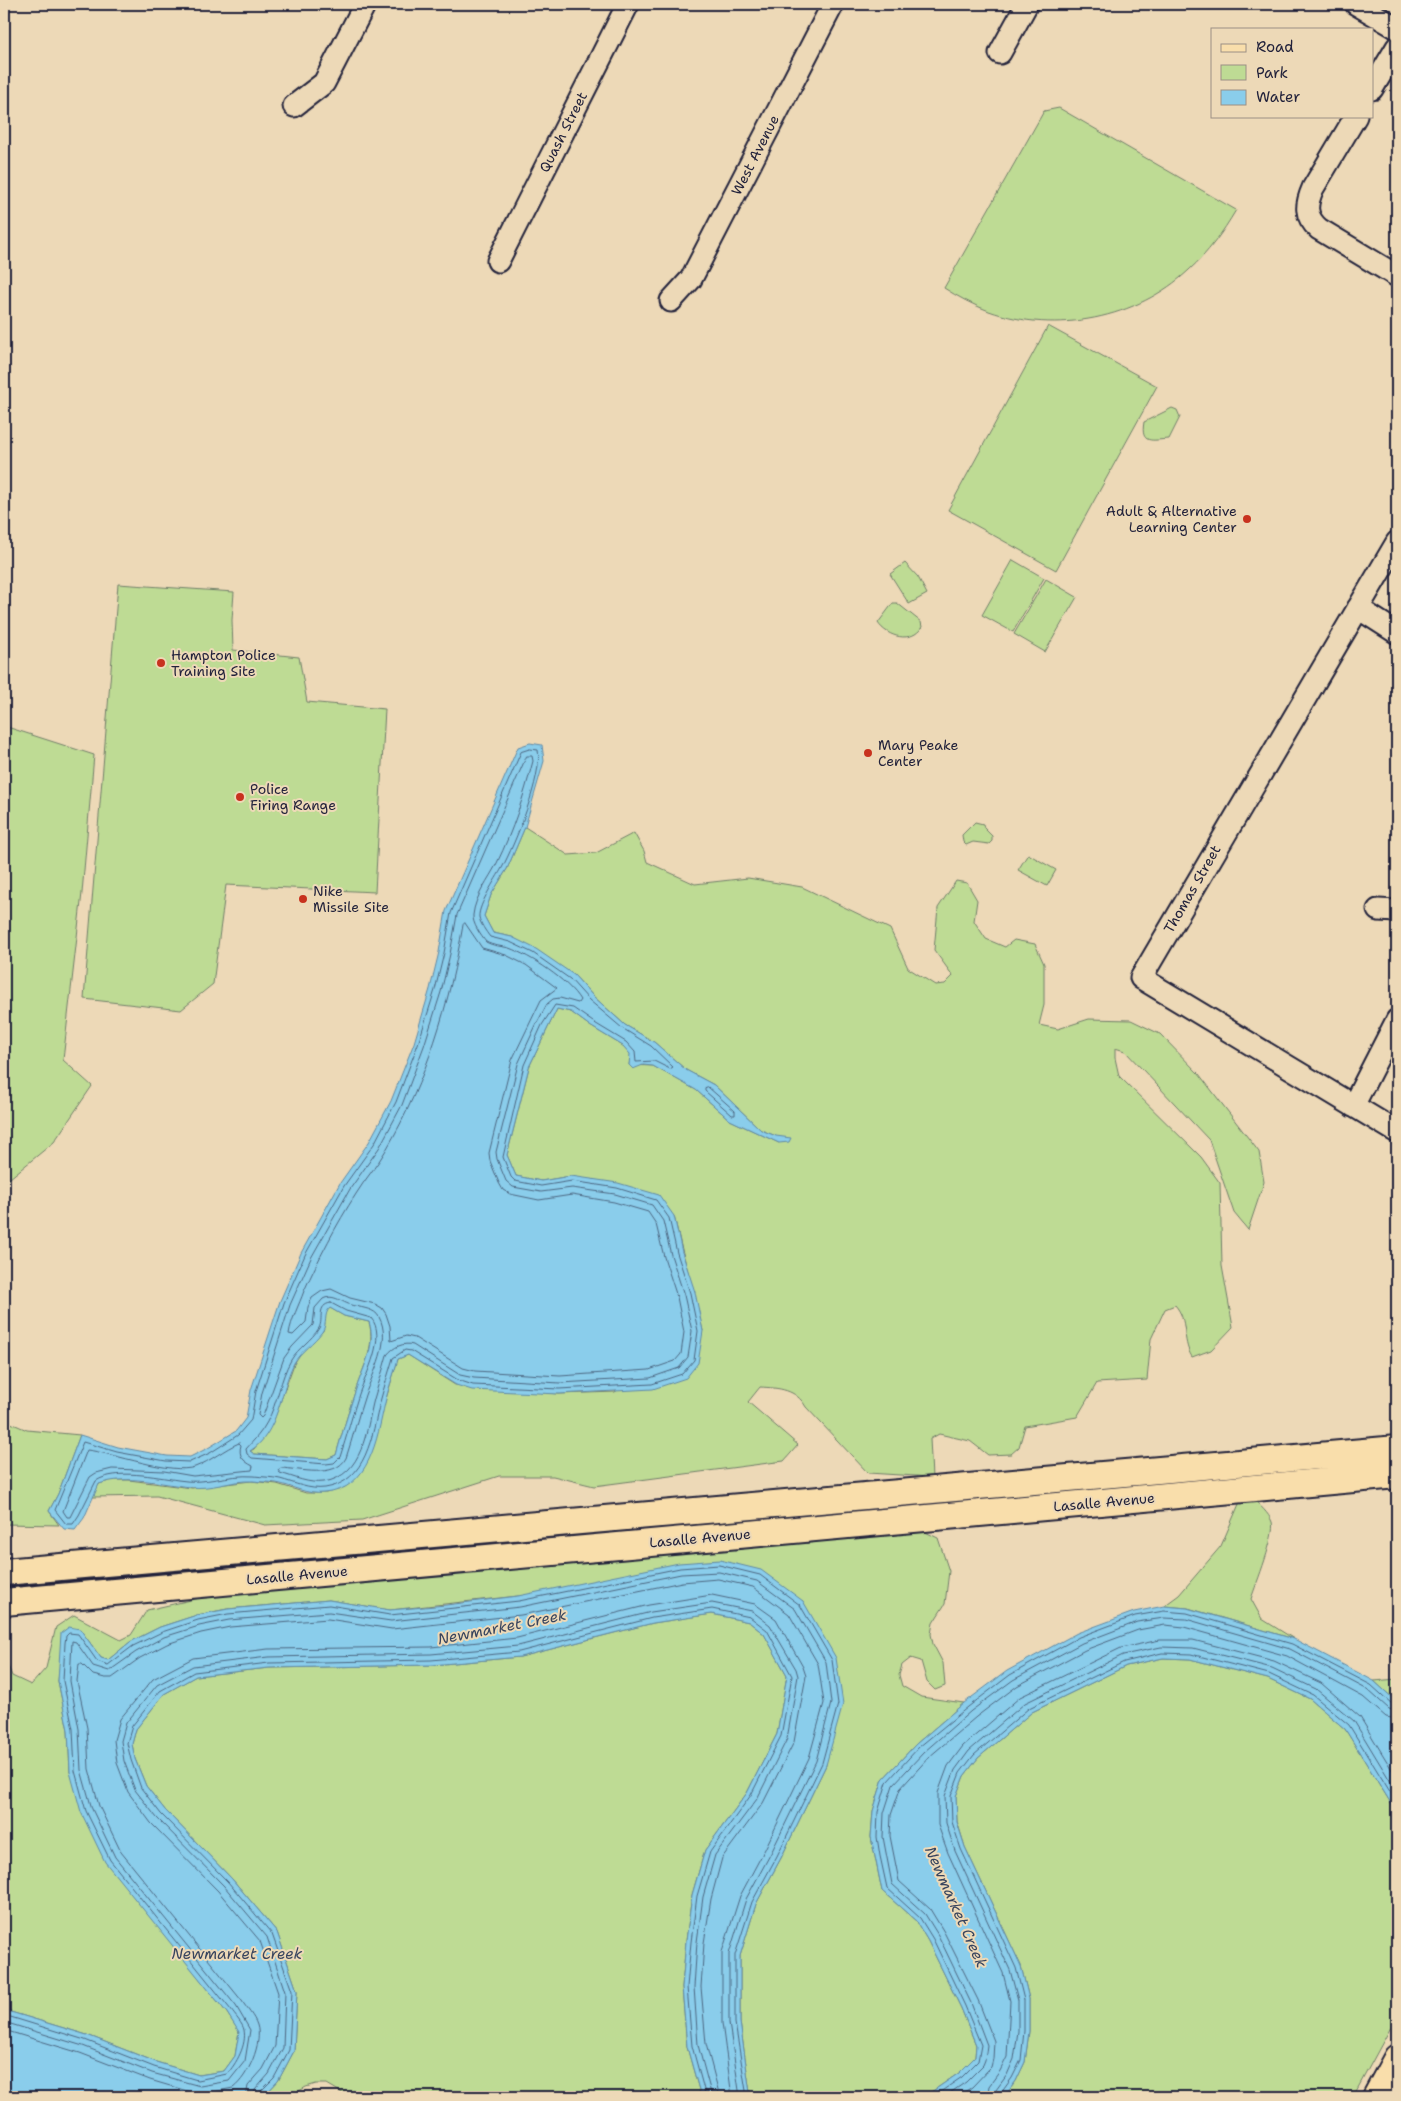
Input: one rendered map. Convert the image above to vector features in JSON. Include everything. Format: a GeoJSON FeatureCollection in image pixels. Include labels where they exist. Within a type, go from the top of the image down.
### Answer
{"type":"FeatureCollection","features":[{"type":"Feature","properties":{"kind":"main road","name":"Lasalle Avenue"},"geometry":{"type":"LineString","coordinates":[[4,1572],[1397,1449]]}},
{"type":"Feature","properties":{"kind":"main road","name":"Lasalle Avenue"},"geometry":{"type":"LineString","coordinates":[[4,1602],[1397,1475]]}},
{"type":"Feature","properties":{"kind":"main road"},"geometry":{"type":"LineString","coordinates":[[1314,1482],[1397,1481]]}},
{"type":"Feature","properties":{"kind":"main road"},"geometry":{"type":"LineString","coordinates":[[4,1560],[65,1556],[125,1562]]}},
{"type":"Feature","properties":{"kind":"main road"},"geometry":{"type":"LineString","coordinates":[[1376,2097],[1397,2058]]}},
{"type":"Feature","properties":{"kind":"street"},"geometry":{"type":"LineString","coordinates":[[294,106],[324,83],[365,4]]}},
{"type":"Feature","properties":{"kind":"street","name":"Quash Street"},"geometry":{"type":"LineString","coordinates":[[498,261],[628,4]]}},
{"type":"Feature","properties":{"kind":"street","name":"West Avenue"},"geometry":{"type":"LineString","coordinates":[[671,301],[691,279],[833,4]]}},
{"type":"Feature","properties":{"kind":"street"},"geometry":{"type":"LineString","coordinates":[[1000,53],[1027,4]]}},
{"type":"Feature","properties":{"kind":"street"},"geometry":{"type":"LineString","coordinates":[[1356,4],[1397,28]]}},
{"type":"Feature","properties":{"kind":"street"},"geometry":{"type":"LineString","coordinates":[[1374,86],[1397,46]]}},
{"type":"Feature","properties":{"kind":"street"},"geometry":{"type":"LineString","coordinates":[[1355,118],[1308,199],[1308,216],[1319,229],[1397,276]]}},
{"type":"Feature","properties":{"kind":"street","name":"Thomas Street"},"geometry":{"type":"LineString","coordinates":[[1397,542],[1141,978],[1397,1132]]}},
{"type":"Feature","properties":{"kind":"street"},"geometry":{"type":"LineString","coordinates":[[1358,608],[1397,633]]}},
{"type":"Feature","properties":{"kind":"street"},"geometry":{"type":"LineString","coordinates":[[1352,1106],[1397,1020]]}},
{"type":"Feature","properties":{"kind":"green space"},"geometry":{"type":"Polygon","coordinates":[[[1059,108],[1236,210],[1215,242],[1189,270],[1168,287],[1121,311],[1095,318],[1041,322],[1015,318],[983,309],[944,288],[1044,111],[1059,108]]]}},
{"type":"Feature","properties":{"kind":"green space"},"geometry":{"type":"Polygon","coordinates":[[[1048,326],[1157,386],[1056,570],[948,510],[1048,326]]]}},
{"type":"Feature","properties":{"kind":"green space"},"geometry":{"type":"Polygon","coordinates":[[[1172,408],[1177,410],[1180,417],[1169,439],[1153,440],[1146,438],[1143,429],[1144,422],[1172,408]]]}},
{"type":"Feature","properties":{"kind":"green space"},"geometry":{"type":"Polygon","coordinates":[[[1013,560],[1044,578],[1013,632],[982,615],[1013,560]]]}},
{"type":"Feature","properties":{"kind":"green space"},"geometry":{"type":"Polygon","coordinates":[[[905,563],[918,577],[927,594],[909,604],[890,574],[905,563]]]}},
{"type":"Feature","properties":{"kind":"green space"},"geometry":{"type":"Polygon","coordinates":[[[1046,579],[1077,597],[1045,652],[1014,634],[1046,579]]]}},
{"type":"Feature","properties":{"kind":"green space","name":"Police Firing Range"},"geometry":{"type":"Polygon","coordinates":[[[118,584],[234,592],[232,620],[233,650],[299,657],[307,702],[385,709],[375,892],[226,885],[213,984],[181,1010],[84,999],[118,584]]]}},
{"type":"Feature","properties":{"kind":"green space"},"geometry":{"type":"Polygon","coordinates":[[[893,603],[897,603],[921,622],[922,627],[918,632],[912,636],[900,637],[882,628],[878,623],[893,603]]]}},
{"type":"Feature","properties":{"kind":"green space"},"geometry":{"type":"Polygon","coordinates":[[[4,726],[94,755],[82,893],[63,1060],[92,1086],[54,1142],[4,1183],[4,726]]]}},
{"type":"Feature","properties":{"kind":"green space"},"geometry":{"type":"Polygon","coordinates":[[[975,822],[983,824],[984,828],[992,836],[992,841],[989,844],[973,842],[966,845],[963,842],[962,835],[975,822]]]}},
{"type":"Feature","properties":{"kind":"green space"},"geometry":{"type":"Polygon","coordinates":[[[525,827],[568,855],[596,853],[634,833],[644,851],[647,862],[695,884],[748,878],[802,887],[890,929],[908,968],[935,985],[945,984],[953,976],[934,950],[938,908],[956,881],[967,883],[977,900],[974,921],[986,939],[1005,947],[1014,940],[1035,944],[1044,964],[1044,1005],[1039,1025],[1058,1029],[1089,1019],[1131,1020],[1160,1034],[1199,1074],[1259,1152],[1264,1182],[1248,1230],[1234,1213],[1209,1140],[1125,1051],[1115,1048],[1119,1076],[1201,1157],[1220,1183],[1222,1266],[1233,1327],[1211,1350],[1192,1357],[1179,1311],[1175,1305],[1165,1309],[1151,1339],[1147,1380],[1097,1383],[1077,1417],[1025,1426],[1019,1447],[1011,1454],[988,1455],[970,1441],[939,1434],[930,1439],[932,1477],[868,1473],[797,1396],[780,1389],[760,1387],[748,1402],[798,1445],[784,1461],[594,1486],[553,1476],[499,1476],[362,1520],[265,1525],[157,1496],[92,1497],[99,1484],[112,1480],[129,1480],[192,1488],[251,1481],[277,1484],[306,1493],[326,1493],[345,1487],[385,1402],[398,1359],[408,1355],[455,1385],[559,1394],[615,1392],[703,1331],[674,1216],[571,1176],[541,1181],[516,1176],[507,1155],[529,1067],[557,1009],[571,1012],[623,1046],[631,1054],[629,1065],[653,1066],[696,1090],[730,1120],[779,1143],[776,1136],[761,1130],[714,1085],[686,1070],[654,1042],[625,1025],[593,996],[574,975],[512,937],[493,933],[484,916],[491,895],[507,869],[525,827]]]}},
{"type":"Feature","properties":{"kind":"green space"},"geometry":{"type":"Polygon","coordinates":[[[1028,854],[1056,870],[1047,886],[1018,870],[1028,854]]]}},
{"type":"Feature","properties":{"kind":"green space"},"geometry":{"type":"Polygon","coordinates":[[[330,1308],[344,1316],[369,1322],[371,1331],[367,1358],[352,1400],[336,1455],[327,1459],[254,1454],[250,1451],[254,1449],[273,1422],[294,1364],[300,1354],[323,1331],[326,1311],[330,1308]]]}},
{"type":"Feature","properties":{"kind":"green space"},"geometry":{"type":"Polygon","coordinates":[[[4,1420],[27,1430],[80,1435],[58,1494],[49,1511],[59,1525],[4,1524],[4,1420]]]}},
{"type":"Feature","properties":{"kind":"green space"},"geometry":{"type":"Polygon","coordinates":[[[1242,1497],[1252,1498],[1266,1512],[1272,1522],[1268,1548],[1251,1599],[1262,1619],[1294,1639],[1188,1608],[1164,1606],[1179,1595],[1221,1546],[1242,1497]]]}},
{"type":"Feature","properties":{"kind":"green space"},"geometry":{"type":"Polygon","coordinates":[[[923,1531],[938,1538],[949,1571],[945,1604],[933,1623],[931,1634],[933,1644],[943,1663],[945,1686],[935,1690],[927,1682],[921,1661],[911,1658],[902,1665],[899,1675],[902,1686],[921,1697],[964,1703],[916,1744],[883,1779],[873,1811],[871,1837],[882,1891],[916,1921],[961,2008],[976,2045],[975,2057],[959,2073],[924,2097],[753,2097],[750,2093],[740,2022],[740,1956],[756,1904],[781,1858],[826,1765],[803,1601],[518,1596],[390,1610],[329,1600],[227,1609],[197,1615],[160,1627],[130,1642],[108,1660],[101,1658],[80,1629],[60,1662],[58,1681],[68,1730],[70,1772],[188,1964],[239,2031],[235,2056],[224,2071],[199,2075],[156,2062],[87,2035],[4,2010],[4,1656],[12,1676],[31,1685],[46,1668],[56,1627],[74,1615],[121,1640],[131,1635],[147,1610],[226,1592],[923,1531]]]}},
{"type":"Feature","properties":{"kind":"green space"},"geometry":{"type":"Polygon","coordinates":[[[712,1614],[749,1622],[764,1634],[787,1675],[777,1734],[747,1793],[705,1850],[692,1895],[682,1987],[687,2047],[701,2097],[349,2097],[327,2084],[316,2084],[306,2087],[289,2097],[263,2097],[278,2081],[294,2051],[297,1991],[277,1932],[232,1879],[165,1810],[146,1786],[135,1759],[132,1744],[136,1729],[164,1694],[196,1676],[269,1668],[432,1665],[520,1657],[653,1623],[712,1614]]]}},
{"type":"Feature","properties":{"kind":"green space"},"geometry":{"type":"Polygon","coordinates":[[[1163,1658],[1190,1659],[1268,1679],[1310,1699],[1345,1729],[1397,1813],[1397,2016],[1353,2097],[1004,2097],[1016,2081],[1025,2062],[1029,2031],[1029,1999],[1021,1966],[965,1847],[957,1821],[956,1796],[964,1776],[978,1758],[1032,1712],[1126,1666],[1163,1658]]]}},
{"type":"Feature","properties":{"kind":"green space"},"geometry":{"type":"Polygon","coordinates":[[[1397,1679],[1397,1702],[1374,1681],[1397,1679]]]}},
{"type":"Feature","properties":{"kind":"water"},"geometry":{"type":"Polygon","coordinates":[[[530,743],[542,745],[544,761],[525,827],[507,869],[491,895],[484,916],[493,933],[512,937],[536,949],[574,975],[593,996],[625,1025],[654,1042],[686,1070],[714,1085],[761,1130],[776,1136],[791,1138],[789,1142],[779,1143],[730,1120],[696,1090],[653,1066],[643,1065],[633,1069],[629,1065],[630,1054],[623,1046],[571,1012],[557,1009],[529,1067],[507,1155],[516,1176],[541,1181],[571,1176],[618,1183],[659,1195],[674,1216],[682,1252],[695,1292],[703,1331],[698,1363],[686,1378],[653,1389],[559,1394],[472,1390],[456,1385],[408,1355],[398,1359],[386,1398],[379,1431],[369,1460],[352,1483],[339,1490],[312,1493],[282,1484],[253,1481],[198,1488],[133,1480],[110,1481],[99,1484],[84,1518],[75,1530],[64,1529],[49,1511],[58,1494],[80,1435],[118,1447],[167,1456],[190,1457],[236,1431],[246,1418],[251,1390],[280,1301],[301,1253],[340,1183],[369,1142],[391,1101],[414,1043],[430,989],[446,911],[518,747],[530,743]],[[330,1308],[328,1310],[322,1332],[294,1363],[273,1423],[260,1443],[250,1451],[254,1454],[327,1459],[336,1455],[352,1400],[368,1357],[371,1340],[369,1322],[344,1316],[330,1308]]]}},
{"type":"Feature","properties":{"kind":"water","name":"Newmarket Creek"},"geometry":{"type":"Polygon","coordinates":[[[720,1560],[761,1570],[803,1601],[836,1658],[843,1704],[826,1765],[781,1858],[756,1904],[740,1956],[740,2022],[750,2093],[753,2097],[701,2097],[687,2047],[682,1987],[692,1895],[705,1850],[747,1793],[777,1734],[787,1675],[764,1634],[749,1622],[712,1614],[653,1623],[520,1657],[432,1665],[269,1668],[196,1676],[164,1694],[136,1729],[132,1744],[135,1759],[146,1786],[165,1810],[232,1879],[277,1932],[297,1991],[294,2051],[278,2081],[263,2097],[22,2097],[4,2090],[4,2010],[87,2035],[156,2062],[199,2075],[224,2071],[235,2056],[239,2032],[227,2013],[105,1862],[81,1812],[70,1772],[68,1730],[58,1681],[61,1633],[69,1627],[80,1629],[101,1658],[108,1660],[130,1642],[160,1627],[197,1615],[228,1609],[329,1600],[390,1610],[446,1605],[518,1596],[679,1563],[720,1560]]]}},
{"type":"Feature","properties":{"kind":"water","name":"Newmarket Creek"},"geometry":{"type":"Polygon","coordinates":[[[1164,1606],[1187,1608],[1294,1639],[1374,1681],[1397,1702],[1397,1813],[1345,1729],[1310,1699],[1268,1679],[1190,1659],[1163,1658],[1126,1666],[1032,1712],[978,1758],[964,1776],[956,1796],[957,1822],[965,1847],[1021,1966],[1029,1999],[1029,2031],[1025,2062],[1016,2081],[1004,2097],[924,2097],[959,2073],[975,2057],[976,2045],[961,2008],[916,1921],[882,1891],[871,1837],[873,1811],[883,1779],[916,1744],[964,1703],[1007,1671],[1077,1633],[1134,1612],[1164,1606]]]}},
{"type":"Feature","properties":{"kind":"place","name":"Adult & Alternative Learning Center"},"geometry":{"type":"Point","coordinates":[1247,519]}},
{"type":"Feature","properties":{"kind":"place","name":"Hampton Police Training Site"},"geometry":{"type":"Point","coordinates":[161,663]}},
{"type":"Feature","properties":{"kind":"place","name":"Mary Peake Center"},"geometry":{"type":"Point","coordinates":[868,753]}},
{"type":"Feature","properties":{"kind":"place","name":"Police Firing Range"},"geometry":{"type":"Point","coordinates":[240,797]}},
{"type":"Feature","properties":{"kind":"place","name":"Nike Missile Site"},"geometry":{"type":"Point","coordinates":[303,899]}}]}
